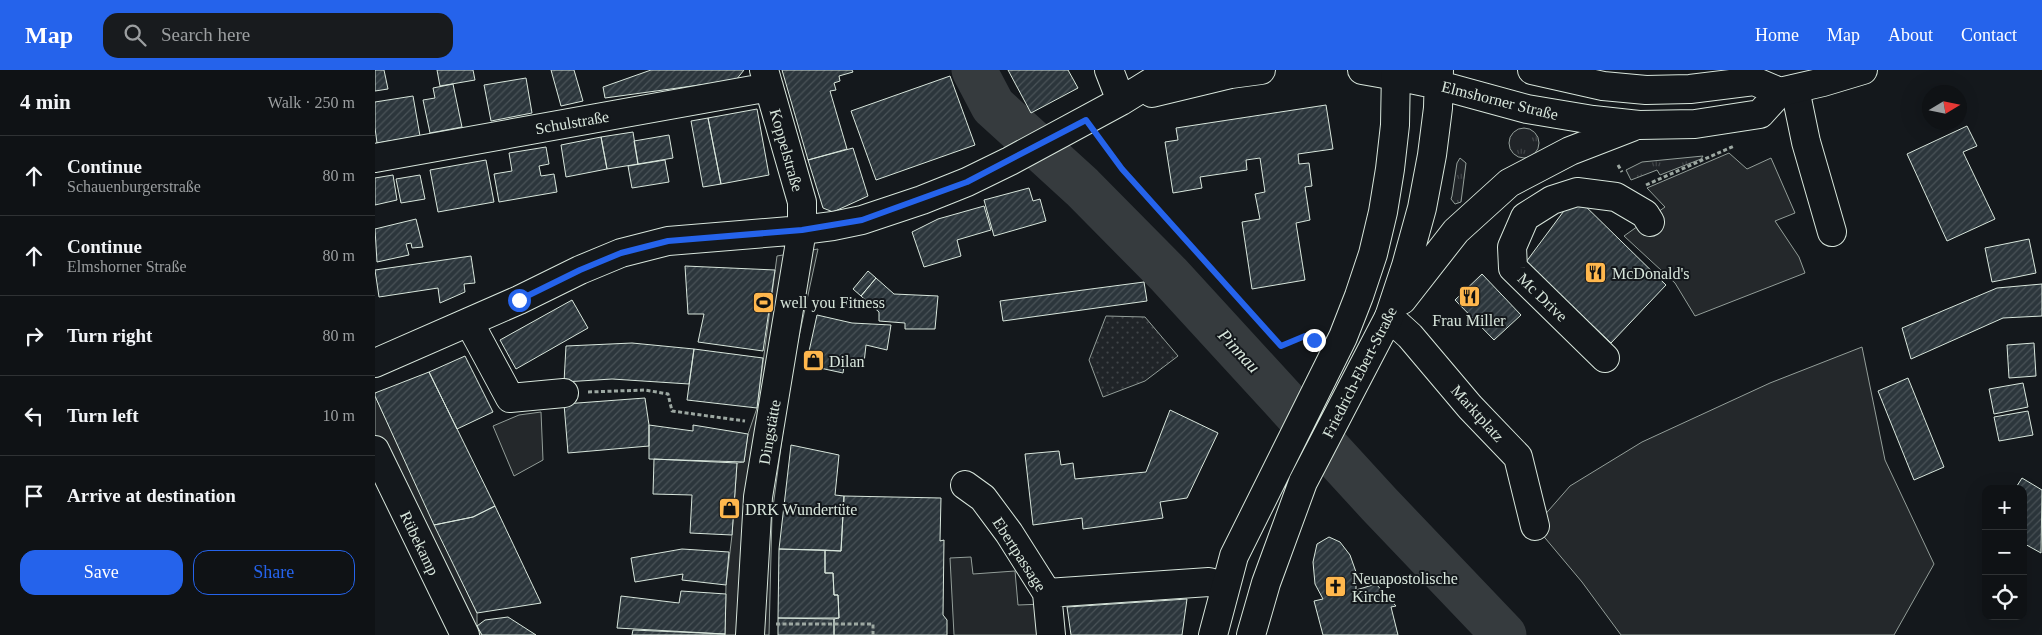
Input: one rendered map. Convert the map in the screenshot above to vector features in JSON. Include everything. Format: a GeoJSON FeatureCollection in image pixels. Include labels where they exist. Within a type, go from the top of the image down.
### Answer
{"type":"FeatureCollection","features":[{"type":"Feature","properties":{"kind":"street"},"geometry":{"type":"LineString","coordinates":[[1109,70],[1121,101]]}},
{"type":"Feature","properties":{"kind":"street"},"geometry":{"type":"LineString","coordinates":[[375,363],[621,253],[668,241],[802,230],[862,220],[879,215],[967,182],[1010,161],[1175,70]]}},
{"type":"Feature","properties":{"kind":"street"},"geometry":{"type":"LineString","coordinates":[[1121,101],[1231,74],[1261,70]]}},
{"type":"Feature","properties":{"kind":"street","name":"Elmshorner Straße"},"geometry":{"type":"LineString","coordinates":[[1363,70],[1439,77],[1527,109],[1593,120],[1639,124],[1695,124],[1760,114],[1787,90]]}},
{"type":"Feature","properties":{"kind":"street"},"geometry":{"type":"LineString","coordinates":[[1532,70],[1603,86],[1646,90],[1690,89],[1754,81],[1787,90],[1863,70]]}},
{"type":"Feature","properties":{"kind":"street","name":"Friedrich-Ebert-Straße"},"geometry":{"type":"LineString","coordinates":[[1213,635],[1234,556],[1343,337],[1373,254],[1383,212],[1395,125],[1396,73]]}},
{"type":"Feature","properties":{"kind":"street","name":"Friedrich-Ebert-Straße"},"geometry":{"type":"LineString","coordinates":[[1251,635],[1267,583],[1303,482],[1389,317],[1422,208],[1434,140],[1439,77]]}},
{"type":"Feature","properties":{"kind":"street","name":"Schulstraße"},"geometry":{"type":"LineString","coordinates":[[375,158],[766,78]]}},
{"type":"Feature","properties":{"kind":"street","name":"Koppelstraße"},"geometry":{"type":"LineString","coordinates":[[766,78],[802,202],[802,230]]}},
{"type":"Feature","properties":{"kind":"street"},"geometry":{"type":"LineString","coordinates":[[1787,90],[1806,142],[1832,232]]}},
{"type":"Feature","properties":{"kind":"street","name":"Elmshorner Straße"},"geometry":{"type":"LineString","coordinates":[[1389,317],[1456,230],[1509,183],[1570,151],[1639,124]]}},
{"type":"Feature","properties":{"kind":"street","name":"Mc Drive"},"geometry":{"type":"LineString","coordinates":[[1605,358],[1513,268],[1512,247],[1525,217],[1552,200],[1577,192],[1616,197],[1645,214],[1650,222]]}},
{"type":"Feature","properties":{"kind":"street","name":"Dingstätte"},"geometry":{"type":"LineString","coordinates":[[750,629],[758,497],[802,230]]}},
{"type":"Feature","properties":{"kind":"street","name":"Marktplatz"},"geometry":{"type":"LineString","coordinates":[[1389,317],[1410,336],[1470,407],[1518,457],[1535,526]]}},
{"type":"Feature","properties":{"kind":"street"},"geometry":{"type":"LineString","coordinates":[[469,322],[503,393],[564,393]]}},
{"type":"Feature","properties":{"kind":"street","name":"Rübekamp"},"geometry":{"type":"LineString","coordinates":[[375,450],[465,635]]}},
{"type":"Feature","properties":{"kind":"street","name":"Ebertpassage"},"geometry":{"type":"LineString","coordinates":[[965,485],[983,498],[1009,533],[1047,593],[1051,635]]}},
{"type":"Feature","properties":{"kind":"street"},"geometry":{"type":"LineString","coordinates":[[1047,593],[1209,582],[1225,586],[1240,597],[1248,611],[1251,635]]}},
{"type":"Feature","properties":{"kind":"path"},"geometry":{"type":"LineString","coordinates":[[1086,120],[1122,169],[1281,346],[1305,336],[1314,340]]}},
{"type":"Feature","properties":{"kind":"path"},"geometry":{"type":"LineString","coordinates":[[1643,187],[1736,145]]}},
{"type":"Feature","properties":{"kind":"path"},"geometry":{"type":"LineString","coordinates":[[564,393],[645,390],[668,394],[671,411],[770,425]]}},
{"type":"Feature","properties":{"kind":"path"},"geometry":{"type":"LineString","coordinates":[[750,629],[873,624],[873,635]]}},
{"type":"Feature","properties":{"kind":"green space"},"geometry":{"type":"Polygon","coordinates":[[[1524,128],[1535,132],[1539,143],[1535,154],[1524,158],[1513,154],[1509,143],[1513,132],[1524,128]]]}},
{"type":"Feature","properties":{"kind":"green space"},"geometry":{"type":"Polygon","coordinates":[[[1703,156],[1701,159],[1660,175],[1657,170],[1631,180],[1626,170],[1642,162],[1703,156]]]}},
{"type":"Feature","properties":{"kind":"green space"},"geometry":{"type":"Polygon","coordinates":[[[1460,158],[1466,163],[1461,202],[1455,204],[1451,199],[1457,163],[1460,158]]]}},
{"type":"Feature","properties":{"kind":"green space"},"geometry":{"type":"Polygon","coordinates":[[[1106,316],[1145,317],[1178,356],[1145,381],[1103,397],[1089,360],[1106,316]]]}},
{"type":"Feature","properties":{"kind":"shaded area"},"geometry":{"type":"Polygon","coordinates":[[[1729,153],[1747,169],[1771,158],[1795,213],[1775,221],[1799,257],[1805,273],[1695,316],[1675,283],[1624,236],[1665,207],[1647,188],[1729,153]]]}},
{"type":"Feature","properties":{"kind":"shaded area"},"geometry":{"type":"Polygon","coordinates":[[[818,249],[790,378],[772,515],[769,635],[725,635],[726,585],[737,463],[744,462],[748,434],[757,408],[777,256],[818,249]]]}},
{"type":"Feature","properties":{"kind":"shaded area"},"geometry":{"type":"Polygon","coordinates":[[[1862,347],[1885,460],[1934,564],[1894,635],[1621,635],[1582,582],[1535,526],[1570,486],[1642,442],[1770,383],[1862,347]]]}},
{"type":"Feature","properties":{"kind":"shaded area"},"geometry":{"type":"Polygon","coordinates":[[[375,396],[477,613],[477,626],[482,635],[452,635],[375,480],[375,396]]]}},
{"type":"Feature","properties":{"kind":"shaded area"},"geometry":{"type":"Polygon","coordinates":[[[541,412],[543,460],[514,476],[493,426],[519,415],[541,412]]]}},
{"type":"Feature","properties":{"kind":"shaded area"},"geometry":{"type":"Polygon","coordinates":[[[971,557],[973,574],[1015,571],[1018,605],[1043,604],[1045,635],[954,635],[950,558],[971,557]]]}},
{"type":"Feature","properties":{"kind":"building"},"geometry":{"type":"Polygon","coordinates":[[[375,70],[384,70],[388,89],[375,91],[375,70]]]}},
{"type":"Feature","properties":{"kind":"building"},"geometry":{"type":"Polygon","coordinates":[[[437,70],[473,70],[475,80],[440,86],[437,70]]]}},
{"type":"Feature","properties":{"kind":"building"},"geometry":{"type":"Polygon","coordinates":[[[551,70],[574,70],[583,101],[561,106],[551,70]]]}},
{"type":"Feature","properties":{"kind":"building"},"geometry":{"type":"Polygon","coordinates":[[[651,70],[744,70],[736,80],[605,98],[603,87],[651,70]]]}},
{"type":"Feature","properties":{"kind":"building"},"geometry":{"type":"Polygon","coordinates":[[[782,70],[852,70],[853,72],[839,76],[840,81],[834,83],[836,90],[830,91],[847,149],[808,160],[782,70]]]}},
{"type":"Feature","properties":{"kind":"building"},"geometry":{"type":"Polygon","coordinates":[[[1008,70],[1068,70],[1078,88],[1031,113],[1008,70]]]}},
{"type":"Feature","properties":{"kind":"building"},"geometry":{"type":"Polygon","coordinates":[[[950,76],[975,145],[876,180],[851,111],[950,76]]]}},
{"type":"Feature","properties":{"kind":"building"},"geometry":{"type":"Polygon","coordinates":[[[526,78],[532,113],[491,121],[484,85],[526,78]]]}},
{"type":"Feature","properties":{"kind":"building"},"geometry":{"type":"Polygon","coordinates":[[[453,84],[462,127],[430,133],[423,100],[435,98],[433,88],[453,84]]]}},
{"type":"Feature","properties":{"kind":"building"},"geometry":{"type":"Polygon","coordinates":[[[413,96],[420,136],[377,143],[375,102],[413,96]]]}},
{"type":"Feature","properties":{"kind":"building"},"geometry":{"type":"Polygon","coordinates":[[[1326,105],[1333,149],[1298,154],[1299,164],[1309,163],[1312,186],[1305,187],[1310,220],[1296,223],[1305,280],[1252,289],[1242,222],[1260,219],[1255,194],[1265,192],[1260,158],[1246,160],[1247,170],[1200,177],[1202,188],[1173,193],[1165,142],[1178,140],[1176,128],[1326,105]]]}},
{"type":"Feature","properties":{"kind":"building"},"geometry":{"type":"Polygon","coordinates":[[[757,109],[769,175],[721,184],[708,118],[757,109]]]}},
{"type":"Feature","properties":{"kind":"building"},"geometry":{"type":"Polygon","coordinates":[[[708,118],[721,184],[703,187],[691,121],[708,118]]]}},
{"type":"Feature","properties":{"kind":"building"},"geometry":{"type":"Polygon","coordinates":[[[1967,126],[1977,146],[1963,152],[1995,219],[1947,241],[1907,154],[1958,130],[1967,130],[1967,126]]]}},
{"type":"Feature","properties":{"kind":"building"},"geometry":{"type":"Polygon","coordinates":[[[633,132],[638,164],[607,169],[601,137],[633,132]]]}},
{"type":"Feature","properties":{"kind":"building"},"geometry":{"type":"Polygon","coordinates":[[[669,135],[673,158],[638,164],[634,141],[669,135]]]}},
{"type":"Feature","properties":{"kind":"building"},"geometry":{"type":"Polygon","coordinates":[[[601,137],[607,169],[566,177],[561,145],[601,137]]]}},
{"type":"Feature","properties":{"kind":"building"},"geometry":{"type":"Polygon","coordinates":[[[546,147],[549,164],[539,166],[541,176],[554,174],[557,192],[499,202],[494,174],[512,171],[509,153],[546,147]]]}},
{"type":"Feature","properties":{"kind":"building"},"geometry":{"type":"Polygon","coordinates":[[[853,148],[868,196],[833,212],[823,208],[808,160],[853,148]]]}},
{"type":"Feature","properties":{"kind":"building"},"geometry":{"type":"Polygon","coordinates":[[[486,160],[494,202],[438,212],[430,170],[486,160]]]}},
{"type":"Feature","properties":{"kind":"building"},"geometry":{"type":"Polygon","coordinates":[[[665,160],[669,182],[632,188],[628,166],[665,160]]]}},
{"type":"Feature","properties":{"kind":"building"},"geometry":{"type":"Polygon","coordinates":[[[393,175],[397,200],[375,205],[375,178],[393,175]]]}},
{"type":"Feature","properties":{"kind":"building"},"geometry":{"type":"Polygon","coordinates":[[[420,175],[425,199],[401,203],[396,179],[420,175]]]}},
{"type":"Feature","properties":{"kind":"building"},"geometry":{"type":"Polygon","coordinates":[[[1029,188],[1033,201],[1040,199],[1046,221],[994,236],[984,200],[1029,188]]]}},
{"type":"Feature","properties":{"kind":"building","name":"McDonald's"},"geometry":{"type":"Polygon","coordinates":[[[1575,196],[1666,285],[1611,343],[1526,262],[1575,196]]]}},
{"type":"Feature","properties":{"kind":"building"},"geometry":{"type":"Polygon","coordinates":[[[984,206],[991,230],[957,240],[961,256],[924,267],[912,232],[938,219],[984,206]]]}},
{"type":"Feature","properties":{"kind":"building"},"geometry":{"type":"Polygon","coordinates":[[[416,219],[423,247],[412,248],[411,243],[406,244],[409,255],[377,262],[375,229],[416,219]]]}},
{"type":"Feature","properties":{"kind":"building"},"geometry":{"type":"Polygon","coordinates":[[[2029,239],[2036,273],[1992,282],[1985,248],[2029,239]]]}},
{"type":"Feature","properties":{"kind":"building"},"geometry":{"type":"Polygon","coordinates":[[[471,256],[475,283],[464,284],[465,292],[440,303],[438,288],[379,297],[375,270],[471,256]]]}},
{"type":"Feature","properties":{"kind":"building"},"geometry":{"type":"Polygon","coordinates":[[[685,266],[775,270],[763,351],[698,342],[704,314],[688,314],[685,266]]]}},
{"type":"Feature","properties":{"kind":"building"},"geometry":{"type":"Polygon","coordinates":[[[868,271],[876,278],[861,296],[853,289],[868,271]]]}},
{"type":"Feature","properties":{"kind":"building"},"geometry":{"type":"Polygon","coordinates":[[[1482,274],[1521,315],[1494,340],[1455,300],[1482,274]]]}},
{"type":"Feature","properties":{"kind":"building"},"geometry":{"type":"Polygon","coordinates":[[[876,278],[894,294],[938,296],[935,329],[905,329],[905,323],[879,321],[879,312],[861,296],[876,278]]]}},
{"type":"Feature","properties":{"kind":"building"},"geometry":{"type":"Polygon","coordinates":[[[1144,282],[1147,301],[1003,321],[1000,301],[1144,282]]]}},
{"type":"Feature","properties":{"kind":"building"},"geometry":{"type":"Polygon","coordinates":[[[2042,284],[2042,316],[2003,318],[1911,359],[1902,328],[1997,288],[2042,284]]]}},
{"type":"Feature","properties":{"kind":"building"},"geometry":{"type":"Polygon","coordinates":[[[572,300],[588,328],[516,369],[500,340],[572,300]]]}},
{"type":"Feature","properties":{"kind":"building"},"geometry":{"type":"Polygon","coordinates":[[[817,315],[852,323],[891,325],[887,350],[866,345],[864,363],[845,359],[843,373],[806,365],[817,315]]]}},
{"type":"Feature","properties":{"kind":"building"},"geometry":{"type":"Polygon","coordinates":[[[632,343],[694,349],[689,384],[612,379],[564,382],[566,346],[632,343]]]}},
{"type":"Feature","properties":{"kind":"building"},"geometry":{"type":"Polygon","coordinates":[[[2034,343],[2036,376],[2009,378],[2007,345],[2034,343]]]}},
{"type":"Feature","properties":{"kind":"building"},"geometry":{"type":"Polygon","coordinates":[[[694,349],[763,358],[757,408],[687,400],[694,349]]]}},
{"type":"Feature","properties":{"kind":"building"},"geometry":{"type":"Polygon","coordinates":[[[465,356],[493,412],[457,429],[429,372],[465,356]]]}},
{"type":"Feature","properties":{"kind":"building"},"geometry":{"type":"Polygon","coordinates":[[[429,372],[495,506],[473,517],[434,525],[375,396],[375,393],[429,372]]]}},
{"type":"Feature","properties":{"kind":"building"},"geometry":{"type":"Polygon","coordinates":[[[1908,378],[1944,467],[1914,480],[1878,391],[1908,378]]]}},
{"type":"Feature","properties":{"kind":"building"},"geometry":{"type":"Polygon","coordinates":[[[2023,383],[2028,407],[1994,414],[1989,389],[2023,383]]]}},
{"type":"Feature","properties":{"kind":"building"},"geometry":{"type":"Polygon","coordinates":[[[645,398],[649,425],[649,446],[568,453],[564,404],[645,398]]]}},
{"type":"Feature","properties":{"kind":"building"},"geometry":{"type":"Polygon","coordinates":[[[1170,410],[1218,433],[1187,498],[1160,502],[1163,518],[1083,529],[1082,518],[1033,525],[1025,454],[1059,451],[1061,465],[1073,463],[1075,479],[1146,472],[1170,410]]]}},
{"type":"Feature","properties":{"kind":"building"},"geometry":{"type":"Polygon","coordinates":[[[2028,411],[2033,435],[1999,441],[1994,417],[2028,411]]]}},
{"type":"Feature","properties":{"kind":"building"},"geometry":{"type":"Polygon","coordinates":[[[649,425],[693,431],[693,425],[748,434],[744,462],[649,459],[649,425]]]}},
{"type":"Feature","properties":{"kind":"building"},"geometry":{"type":"Polygon","coordinates":[[[791,445],[839,455],[835,495],[844,496],[841,551],[779,549],[791,445]]]}},
{"type":"Feature","properties":{"kind":"building"},"geometry":{"type":"Polygon","coordinates":[[[654,459],[737,463],[732,535],[690,533],[692,495],[653,494],[654,459]]]}},
{"type":"Feature","properties":{"kind":"building"},"geometry":{"type":"Polygon","coordinates":[[[2022,478],[2042,490],[2041,553],[2027,545],[2027,485],[2018,485],[2022,478]]]}},
{"type":"Feature","properties":{"kind":"building"},"geometry":{"type":"Polygon","coordinates":[[[844,496],[941,498],[940,541],[944,540],[943,615],[947,620],[947,635],[834,635],[834,619],[839,618],[838,595],[834,595],[833,573],[825,573],[825,550],[841,551],[844,496]]]}},
{"type":"Feature","properties":{"kind":"building"},"geometry":{"type":"Polygon","coordinates":[[[495,506],[541,603],[477,613],[434,525],[473,517],[495,506]]]}},
{"type":"Feature","properties":{"kind":"building","name":"Neuapostolische Kirche"},"geometry":{"type":"Polygon","coordinates":[[[1329,537],[1340,542],[1350,555],[1356,572],[1356,590],[1376,584],[1396,606],[1391,607],[1398,635],[1323,635],[1314,601],[1323,599],[1315,584],[1313,562],[1317,544],[1329,537]]]}},
{"type":"Feature","properties":{"kind":"building"},"geometry":{"type":"Polygon","coordinates":[[[682,549],[729,552],[726,585],[682,580],[683,574],[635,582],[631,558],[682,549]]]}},
{"type":"Feature","properties":{"kind":"building"},"geometry":{"type":"Polygon","coordinates":[[[779,549],[825,550],[825,573],[833,573],[834,595],[838,595],[839,618],[778,618],[779,549]]]}},
{"type":"Feature","properties":{"kind":"building"},"geometry":{"type":"Polygon","coordinates":[[[681,591],[726,594],[725,634],[617,628],[621,596],[679,603],[681,591]]]}},
{"type":"Feature","properties":{"kind":"building"},"geometry":{"type":"Polygon","coordinates":[[[1187,599],[1182,635],[1071,635],[1067,607],[1187,599]]]}},
{"type":"Feature","properties":{"kind":"building"},"geometry":{"type":"Polygon","coordinates":[[[508,617],[536,635],[482,635],[477,626],[485,620],[508,617]]]}},
{"type":"Feature","properties":{"kind":"building"},"geometry":{"type":"Polygon","coordinates":[[[778,618],[834,619],[834,635],[778,635],[778,618]]]}},
{"type":"Feature","properties":{"kind":"building"},"geometry":{"type":"Polygon","coordinates":[[[633,630],[725,634],[725,635],[632,635],[633,630]]]}},
{"type":"Feature","properties":{"kind":"waterway","name":"Pinnau"},"geometry":{"type":"LineString","coordinates":[[974,70],[993,106],[1082,187],[1169,275],[1379,504],[1504,635]]}},
{"type":"Feature","properties":{"kind":"place","name":"McDonald's"},"geometry":{"type":"Point","coordinates":[1596,273]}},
{"type":"Feature","properties":{"kind":"place","name":"Frau Miller"},"geometry":{"type":"Point","coordinates":[1469,296]}},
{"type":"Feature","properties":{"kind":"place","name":"well you Fitness"},"geometry":{"type":"Point","coordinates":[764,302]}},
{"type":"Feature","properties":{"kind":"place","name":"Dilan"},"geometry":{"type":"Point","coordinates":[813,361]}},
{"type":"Feature","properties":{"kind":"place","name":"DRK Wundertüte"},"geometry":{"type":"Point","coordinates":[729,509]}},
{"type":"Feature","properties":{"kind":"place","name":"Neuapostolische Kirche"},"geometry":{"type":"Point","coordinates":[1336,587]}},
{"type":"Feature","properties":{"kind":"route"},"geometry":{"type":"LineString","coordinates":[[519,300],[580,270],[621,253],[668,241],[802,230],[862,220],[922,200],[967,182],[1086,120],[1122,169],[1281,346],[1305,336],[1314,340]]}}]}
